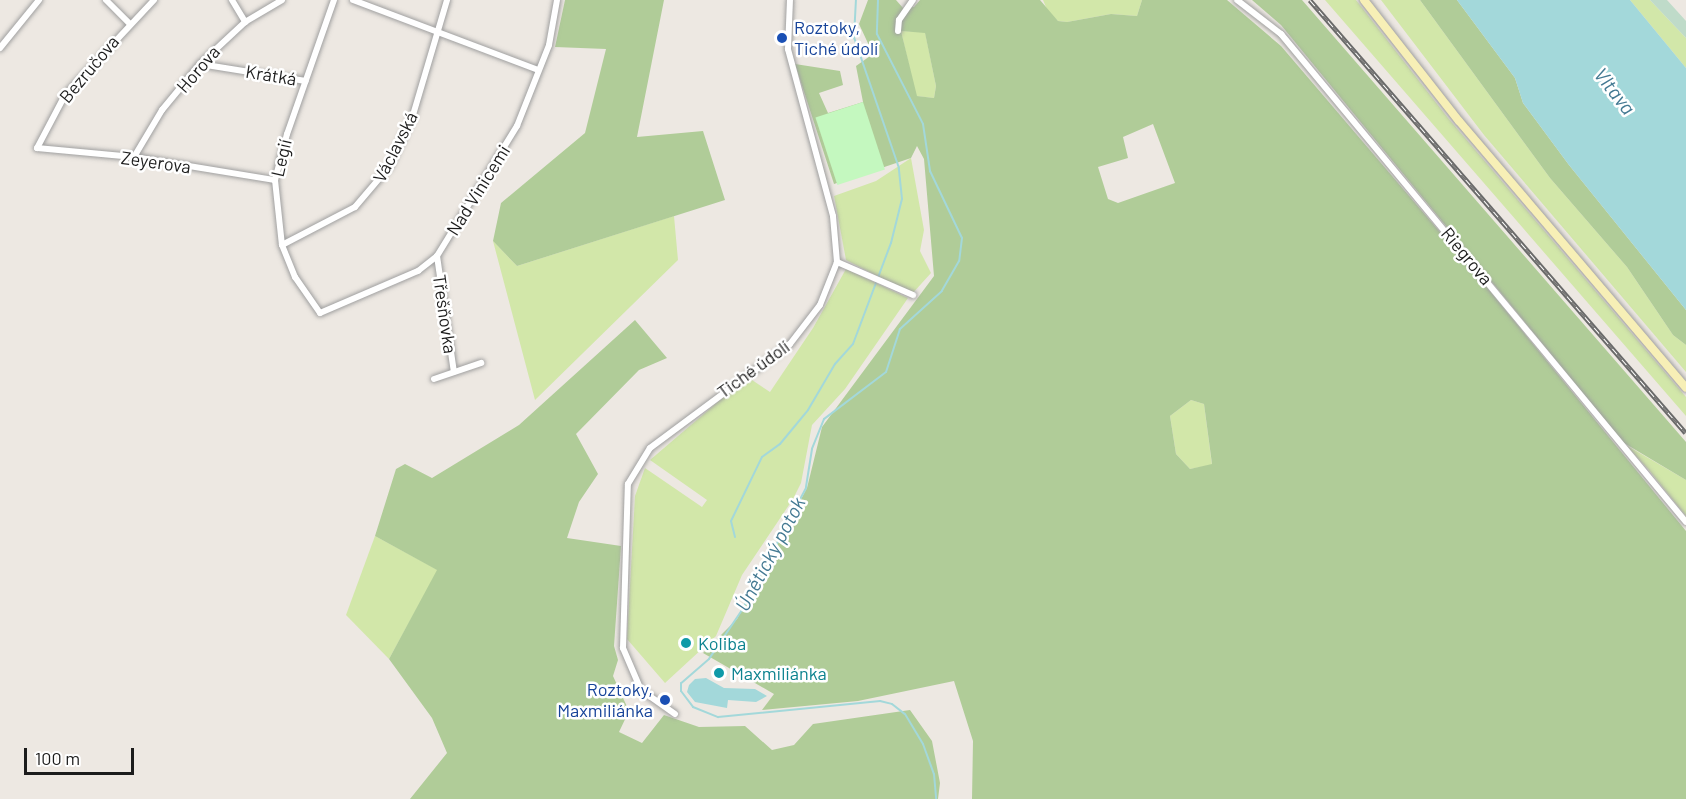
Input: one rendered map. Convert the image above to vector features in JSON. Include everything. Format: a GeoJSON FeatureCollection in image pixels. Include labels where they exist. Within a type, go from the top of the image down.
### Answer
{"type":"FeatureCollection","features":[{"type":"Feature","properties":{"kind":"main road"},"geometry":{"type":"LineString","coordinates":[[1364,0],[1459,121],[1686,388]]}},
{"type":"Feature","properties":{"kind":"street"},"geometry":{"type":"LineString","coordinates":[[0,48],[39,0]]}},
{"type":"Feature","properties":{"kind":"street"},"geometry":{"type":"LineString","coordinates":[[106,0],[129,23]]}},
{"type":"Feature","properties":{"kind":"street","name":"Bezručova"},"geometry":{"type":"LineString","coordinates":[[37,148],[65,95],[129,23],[154,0]]}},
{"type":"Feature","properties":{"kind":"street"},"geometry":{"type":"LineString","coordinates":[[232,0],[245,22]]}},
{"type":"Feature","properties":{"kind":"street","name":"Horova"},"geometry":{"type":"LineString","coordinates":[[134,157],[162,110],[200,64],[245,22],[282,0]]}},
{"type":"Feature","properties":{"kind":"street","name":"Legií"},"geometry":{"type":"LineString","coordinates":[[320,313],[295,277],[282,245],[275,180],[334,0]]}},
{"type":"Feature","properties":{"kind":"street"},"geometry":{"type":"LineString","coordinates":[[353,0],[538,70]]}},
{"type":"Feature","properties":{"kind":"street","name":"Václavská"},"geometry":{"type":"LineString","coordinates":[[282,245],[355,207],[373,190],[390,167],[413,115],[447,0]]}},
{"type":"Feature","properties":{"kind":"street","name":"Nad Vinicemi"},"geometry":{"type":"LineString","coordinates":[[320,313],[418,271],[437,255],[517,126],[549,45],[557,0]]}},
{"type":"Feature","properties":{"kind":"street","name":"Tiché údolí"},"geometry":{"type":"LineString","coordinates":[[675,714],[641,690],[623,648],[625,514],[628,484],[636,466],[650,448],[676,425],[790,344],[820,305],[837,262],[833,216],[788,49],[790,0]]}},
{"type":"Feature","properties":{"kind":"street"},"geometry":{"type":"LineString","coordinates":[[898,31],[899,20],[913,0]]}},
{"type":"Feature","properties":{"kind":"street","name":"Riegrova"},"geometry":{"type":"LineString","coordinates":[[1237,0],[1281,34],[1686,522]]}},
{"type":"Feature","properties":{"kind":"street","name":"Krátká"},"geometry":{"type":"LineString","coordinates":[[200,64],[306,81]]}},
{"type":"Feature","properties":{"kind":"street","name":"Zeyerova"},"geometry":{"type":"LineString","coordinates":[[37,148],[134,157],[275,180]]}},
{"type":"Feature","properties":{"kind":"street","name":"Třešňovka"},"geometry":{"type":"LineString","coordinates":[[437,255],[454,372]]}},
{"type":"Feature","properties":{"kind":"street"},"geometry":{"type":"LineString","coordinates":[[837,262],[913,295]]}},
{"type":"Feature","properties":{"kind":"street","name":"Třešňovka"},"geometry":{"type":"LineString","coordinates":[[434,379],[481,363]]}},
{"type":"Feature","properties":{"kind":"green space"},"geometry":{"type":"Polygon","coordinates":[[[565,0],[664,0],[637,137],[703,131],[725,200],[517,266],[493,241],[501,203],[585,133],[606,49],[555,47],[565,0]]]}},
{"type":"Feature","properties":{"kind":"green space"},"geometry":{"type":"Polygon","coordinates":[[[868,0],[896,0],[903,8],[914,7],[920,0],[1040,0],[1058,21],[1067,22],[1111,14],[1137,16],[1142,0],[1227,0],[1281,46],[1475,273],[1686,531],[1686,799],[972,799],[973,741],[954,681],[858,701],[762,710],[774,694],[703,653],[737,619],[807,488],[822,427],[934,276],[924,159],[917,146],[911,158],[834,184],[795,64],[840,71],[843,85],[819,93],[828,113],[863,102],[856,66],[873,54],[859,24],[868,0]],[[901,31],[917,96],[934,98],[936,86],[925,33],[901,31]],[[1153,124],[1123,137],[1128,158],[1098,167],[1108,199],[1118,203],[1175,183],[1153,124]],[[1191,400],[1170,416],[1176,454],[1190,469],[1212,464],[1204,404],[1191,400]]]}},
{"type":"Feature","properties":{"kind":"green space"},"geometry":{"type":"Polygon","coordinates":[[[1043,0],[1142,0],[1137,16],[1111,14],[1067,22],[1058,21],[1048,12],[1043,0]]]}},
{"type":"Feature","properties":{"kind":"green space"},"geometry":{"type":"Polygon","coordinates":[[[1252,0],[1302,0],[1686,442],[1686,480],[1624,443],[1281,25],[1252,0]]]}},
{"type":"Feature","properties":{"kind":"green space"},"geometry":{"type":"Polygon","coordinates":[[[1325,0],[1356,0],[1448,118],[1686,397],[1686,416],[1325,0]]]}},
{"type":"Feature","properties":{"kind":"green space"},"geometry":{"type":"Polygon","coordinates":[[[1381,0],[1420,0],[1550,178],[1627,267],[1673,335],[1686,345],[1686,372],[1484,135],[1381,0]]]}},
{"type":"Feature","properties":{"kind":"green space"},"geometry":{"type":"Polygon","coordinates":[[[1420,0],[1457,0],[1515,78],[1523,103],[1569,165],[1686,310],[1686,345],[1673,335],[1627,267],[1550,178],[1420,0]]]}},
{"type":"Feature","properties":{"kind":"green space"},"geometry":{"type":"Polygon","coordinates":[[[1630,0],[1650,0],[1686,38],[1686,68],[1630,0]]]}},
{"type":"Feature","properties":{"kind":"green space"},"geometry":{"type":"Polygon","coordinates":[[[1650,0],[1667,0],[1686,21],[1686,38],[1650,0]]]}},
{"type":"Feature","properties":{"kind":"green space"},"geometry":{"type":"Polygon","coordinates":[[[901,31],[925,32],[936,86],[934,98],[916,96],[901,31]]]}},
{"type":"Feature","properties":{"kind":"green space"},"geometry":{"type":"Polygon","coordinates":[[[863,102],[885,170],[837,185],[815,117],[863,102]]]}},
{"type":"Feature","properties":{"kind":"green space"},"geometry":{"type":"Polygon","coordinates":[[[911,158],[924,230],[920,251],[931,273],[912,294],[846,260],[834,196],[876,181],[911,158]]]}},
{"type":"Feature","properties":{"kind":"green space"},"geometry":{"type":"Polygon","coordinates":[[[674,216],[678,260],[535,400],[493,241],[517,266],[674,216]]]}},
{"type":"Feature","properties":{"kind":"green space"},"geometry":{"type":"Polygon","coordinates":[[[846,269],[908,298],[845,389],[812,425],[801,483],[793,499],[742,575],[716,636],[665,683],[627,639],[635,496],[645,468],[702,507],[707,500],[650,460],[726,395],[752,380],[770,392],[813,328],[846,269]]]}},
{"type":"Feature","properties":{"kind":"green space"},"geometry":{"type":"Polygon","coordinates":[[[635,320],[667,358],[639,370],[576,434],[598,474],[579,502],[567,538],[621,546],[614,646],[618,660],[613,676],[629,711],[619,732],[642,743],[664,715],[699,727],[745,726],[772,750],[794,745],[813,724],[910,710],[932,741],[940,783],[938,799],[410,799],[447,753],[432,718],[389,659],[437,570],[375,536],[396,469],[405,464],[432,478],[519,425],[635,320]]]}},
{"type":"Feature","properties":{"kind":"green space"},"geometry":{"type":"Polygon","coordinates":[[[1191,400],[1204,404],[1212,465],[1190,469],[1176,454],[1170,416],[1191,400]]]}},
{"type":"Feature","properties":{"kind":"green space"},"geometry":{"type":"Polygon","coordinates":[[[1626,445],[1686,480],[1686,516],[1648,469],[1626,445]]]}},
{"type":"Feature","properties":{"kind":"green space"},"geometry":{"type":"Polygon","coordinates":[[[375,536],[438,570],[389,659],[346,615],[375,536]]]}},
{"type":"Feature","properties":{"kind":"water","name":"Vltava"},"geometry":{"type":"Polygon","coordinates":[[[1457,0],[1630,0],[1686,68],[1686,310],[1569,165],[1523,103],[1515,78],[1457,0]]]}},
{"type":"Feature","properties":{"kind":"water"},"geometry":{"type":"Polygon","coordinates":[[[706,678],[724,688],[755,689],[767,696],[756,702],[728,700],[727,708],[695,702],[687,692],[689,685],[695,679],[706,678]]]}},
{"type":"Feature","properties":{"kind":"waterway"},"geometry":{"type":"LineString","coordinates":[[735,537],[731,521],[762,457],[780,444],[808,410],[835,364],[853,344],[891,243],[902,199],[899,168],[854,37],[856,0]]}},
{"type":"Feature","properties":{"kind":"waterway","name":"Únětický potok"},"geometry":{"type":"LineString","coordinates":[[878,0],[877,34],[923,124],[930,171],[962,238],[959,261],[942,291],[900,329],[886,372],[824,419],[812,449],[806,488],[742,610],[709,659],[681,683],[681,691],[693,707],[718,717],[880,701],[892,704],[905,714],[923,744],[934,774],[936,799]]}},
{"type":"Feature","properties":{"kind":"railway"},"geometry":{"type":"LineString","coordinates":[[1310,0],[1686,433]]}},
{"type":"Feature","properties":{"kind":"place","name":"Roztoky, Tiché údolí"},"geometry":{"type":"Point","coordinates":[782,38]}},
{"type":"Feature","properties":{"kind":"place","name":"Koliba"},"geometry":{"type":"Point","coordinates":[686,643]}},
{"type":"Feature","properties":{"kind":"place","name":"Maxmiliánka"},"geometry":{"type":"Point","coordinates":[719,673]}},
{"type":"Feature","properties":{"kind":"place","name":"Roztoky, Maxmiliánka"},"geometry":{"type":"Point","coordinates":[665,700]}}]}
